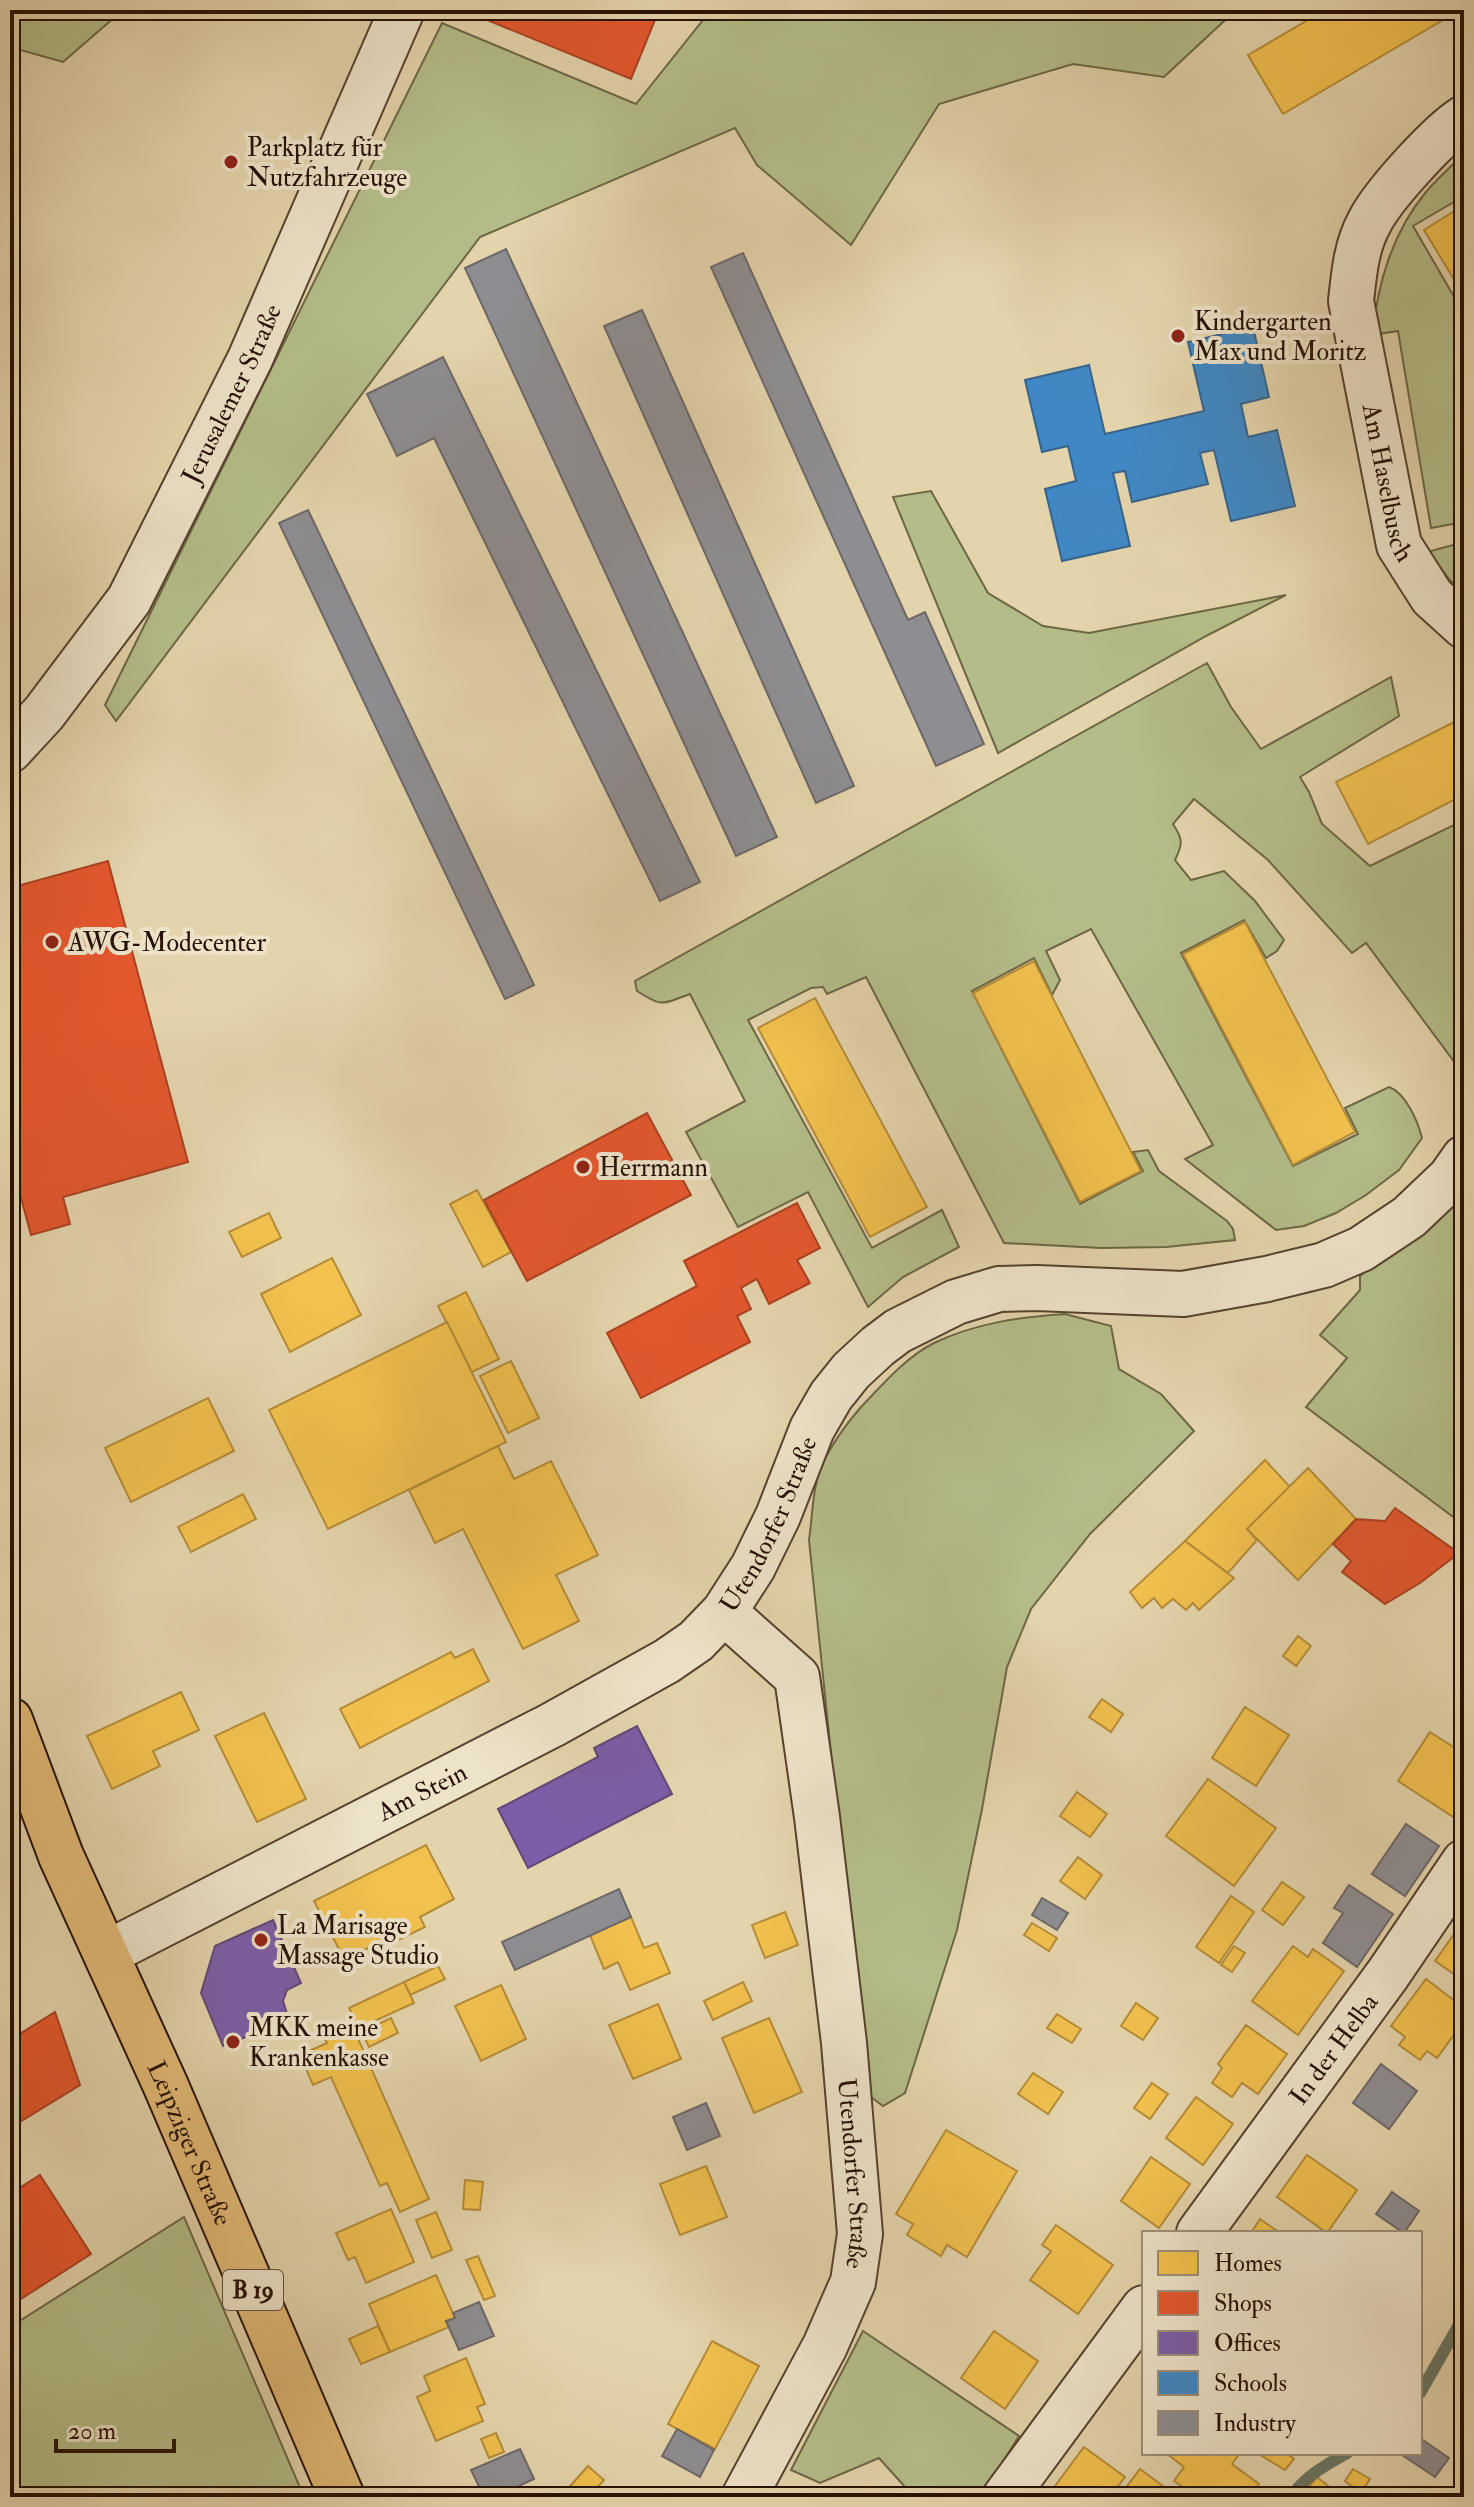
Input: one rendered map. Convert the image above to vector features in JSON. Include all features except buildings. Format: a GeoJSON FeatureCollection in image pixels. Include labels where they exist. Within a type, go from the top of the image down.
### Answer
{"type":"FeatureCollection","features":[{"type":"Feature","properties":{"kind":"main road","name":"Leipziger Straße"},"geometry":{"type":"LineString","coordinates":[[10,1720],[22,1796],[61,1856],[107,1953],[342,2497]]}},
{"type":"Feature","properties":{"kind":"street","name":"Jerusalemer Straße"},"geometry":{"type":"LineString","coordinates":[[10,750],[44,713],[129,600],[250,359],[402,10]]}},
{"type":"Feature","properties":{"kind":"street","name":"Am Haselbusch"},"geometry":{"type":"LineString","coordinates":[[1464,118],[1452,125],[1397,184],[1369,222],[1355,260],[1351,301],[1399,545],[1432,597],[1464,626]]}},
{"type":"Feature","properties":{"kind":"street","name":"Utendorfer Straße"},"geometry":{"type":"LineString","coordinates":[[744,2497],[825,2346],[853,2282],[860,2234],[844,2043],[797,1677],[724,1612],[753,1567],[778,1516],[812,1429],[831,1396],[851,1371],[878,1346],[898,1331],[943,1308],[999,1289],[1183,1294],[1324,1265],[1361,1249],[1409,1217],[1450,1178],[1464,1158]]}},
{"type":"Feature","properties":{"kind":"street","name":"Am Stein"},"geometry":{"type":"LineString","coordinates":[[107,1953],[565,1718],[667,1661],[696,1641],[724,1612]]}},
{"type":"Feature","properties":{"kind":"street","name":"In der Helba"},"geometry":{"type":"LineString","coordinates":[[1200,2231],[1388,1974],[1464,1862]]}},
{"type":"Feature","properties":{"kind":"street"},"geometry":{"type":"LineString","coordinates":[[1005,2497],[1142,2311]]}},
{"type":"Feature","properties":{"kind":"green space"},"geometry":{"type":"Polygon","coordinates":[[[10,10],[123,10],[63,62],[10,47],[10,10]]]}},
{"type":"Feature","properties":{"kind":"green space"},"geometry":{"type":"Polygon","coordinates":[[[711,10],[1236,10],[1164,77],[1073,64],[939,104],[851,245],[757,165],[735,128],[480,237],[116,721],[105,705],[442,23],[636,104],[711,10]]]}},
{"type":"Feature","properties":{"kind":"green space"},"geometry":{"type":"Polygon","coordinates":[[[1461,156],[1464,161],[1464,196],[1413,226],[1464,314],[1464,522],[1431,528],[1398,331],[1372,335],[1388,259],[1404,224],[1426,192],[1461,156]]]}},
{"type":"Feature","properties":{"kind":"green space"},"geometry":{"type":"Polygon","coordinates":[[[931,491],[988,593],[1043,626],[1089,633],[1286,595],[1208,635],[998,753],[893,497],[931,491]]]}},
{"type":"Feature","properties":{"kind":"green space"},"geometry":{"type":"Polygon","coordinates":[[[1464,542],[1464,593],[1427,552],[1464,542]]]}},
{"type":"Feature","properties":{"kind":"green space"},"geometry":{"type":"Polygon","coordinates":[[[1207,663],[1231,707],[1261,749],[1391,677],[1399,716],[1300,777],[1322,824],[1370,866],[1464,820],[1464,1075],[1366,943],[1352,953],[1268,860],[1194,799],[1173,824],[1181,842],[1175,860],[1191,880],[1224,871],[1255,901],[1284,940],[1277,951],[1266,958],[1244,920],[1181,953],[1293,1166],[1358,1134],[1345,1108],[1389,1087],[1406,1102],[1422,1138],[1399,1170],[1336,1213],[1304,1226],[1276,1230],[1185,1159],[1213,1145],[1091,929],[1046,951],[1060,980],[1052,995],[1034,958],[972,991],[1080,1204],[1143,1171],[1133,1152],[1148,1150],[1159,1171],[1227,1221],[1233,1229],[1235,1240],[1166,1247],[1101,1248],[1004,1243],[866,977],[827,994],[823,987],[811,988],[748,1020],[872,1248],[942,1210],[959,1247],[903,1277],[868,1307],[808,1192],[738,1227],[686,1132],[745,1101],[690,994],[668,1002],[658,1002],[637,991],[635,981],[1207,663]]]}},
{"type":"Feature","properties":{"kind":"green space"},"geometry":{"type":"Polygon","coordinates":[[[1464,1195],[1464,1525],[1306,1407],[1347,1358],[1320,1335],[1360,1290],[1360,1276],[1464,1195]]]}},
{"type":"Feature","properties":{"kind":"green space"},"geometry":{"type":"Polygon","coordinates":[[[1065,1314],[1111,1326],[1119,1369],[1161,1394],[1194,1431],[1090,1534],[1031,1609],[1007,1667],[957,1930],[905,2093],[883,2106],[871,2097],[859,2026],[809,1540],[817,1480],[829,1451],[854,1415],[895,1372],[924,1349],[950,1336],[982,1326],[1065,1314]]]}},
{"type":"Feature","properties":{"kind":"green space"},"geometry":{"type":"Polygon","coordinates":[[[184,2217],[304,2497],[10,2497],[10,2327],[184,2217]]]}},
{"type":"Feature","properties":{"kind":"green space"},"geometry":{"type":"Polygon","coordinates":[[[863,2331],[1019,2436],[977,2497],[914,2497],[879,2458],[820,2483],[791,2470],[863,2331]]]}},
{"type":"Feature","properties":{"kind":"waterway"},"geometry":{"type":"LineString","coordinates":[[1422,2390],[1464,2316]]}},
{"type":"Feature","properties":{"kind":"waterway"},"geometry":{"type":"LineString","coordinates":[[1291,2497],[1309,2477],[1344,2455]]}},
{"type":"Feature","properties":{"kind":"place","name":"Parkplatz für Nutzfahrzeuge"},"geometry":{"type":"Point","coordinates":[231,162]}},
{"type":"Feature","properties":{"kind":"place","name":"Kindergarten Max und Moritz"},"geometry":{"type":"Point","coordinates":[1178,336]}},
{"type":"Feature","properties":{"kind":"place","name":"AWG-Modecenter"},"geometry":{"type":"Point","coordinates":[52,942]}},
{"type":"Feature","properties":{"kind":"place","name":"Herrmann"},"geometry":{"type":"Point","coordinates":[583,1167]}},
{"type":"Feature","properties":{"kind":"place","name":"La Marisage Massage Studio"},"geometry":{"type":"Point","coordinates":[261,1940]}},
{"type":"Feature","properties":{"kind":"place","name":"MKK meine Krankenkasse"},"geometry":{"type":"Point","coordinates":[233,2042]}}]}
